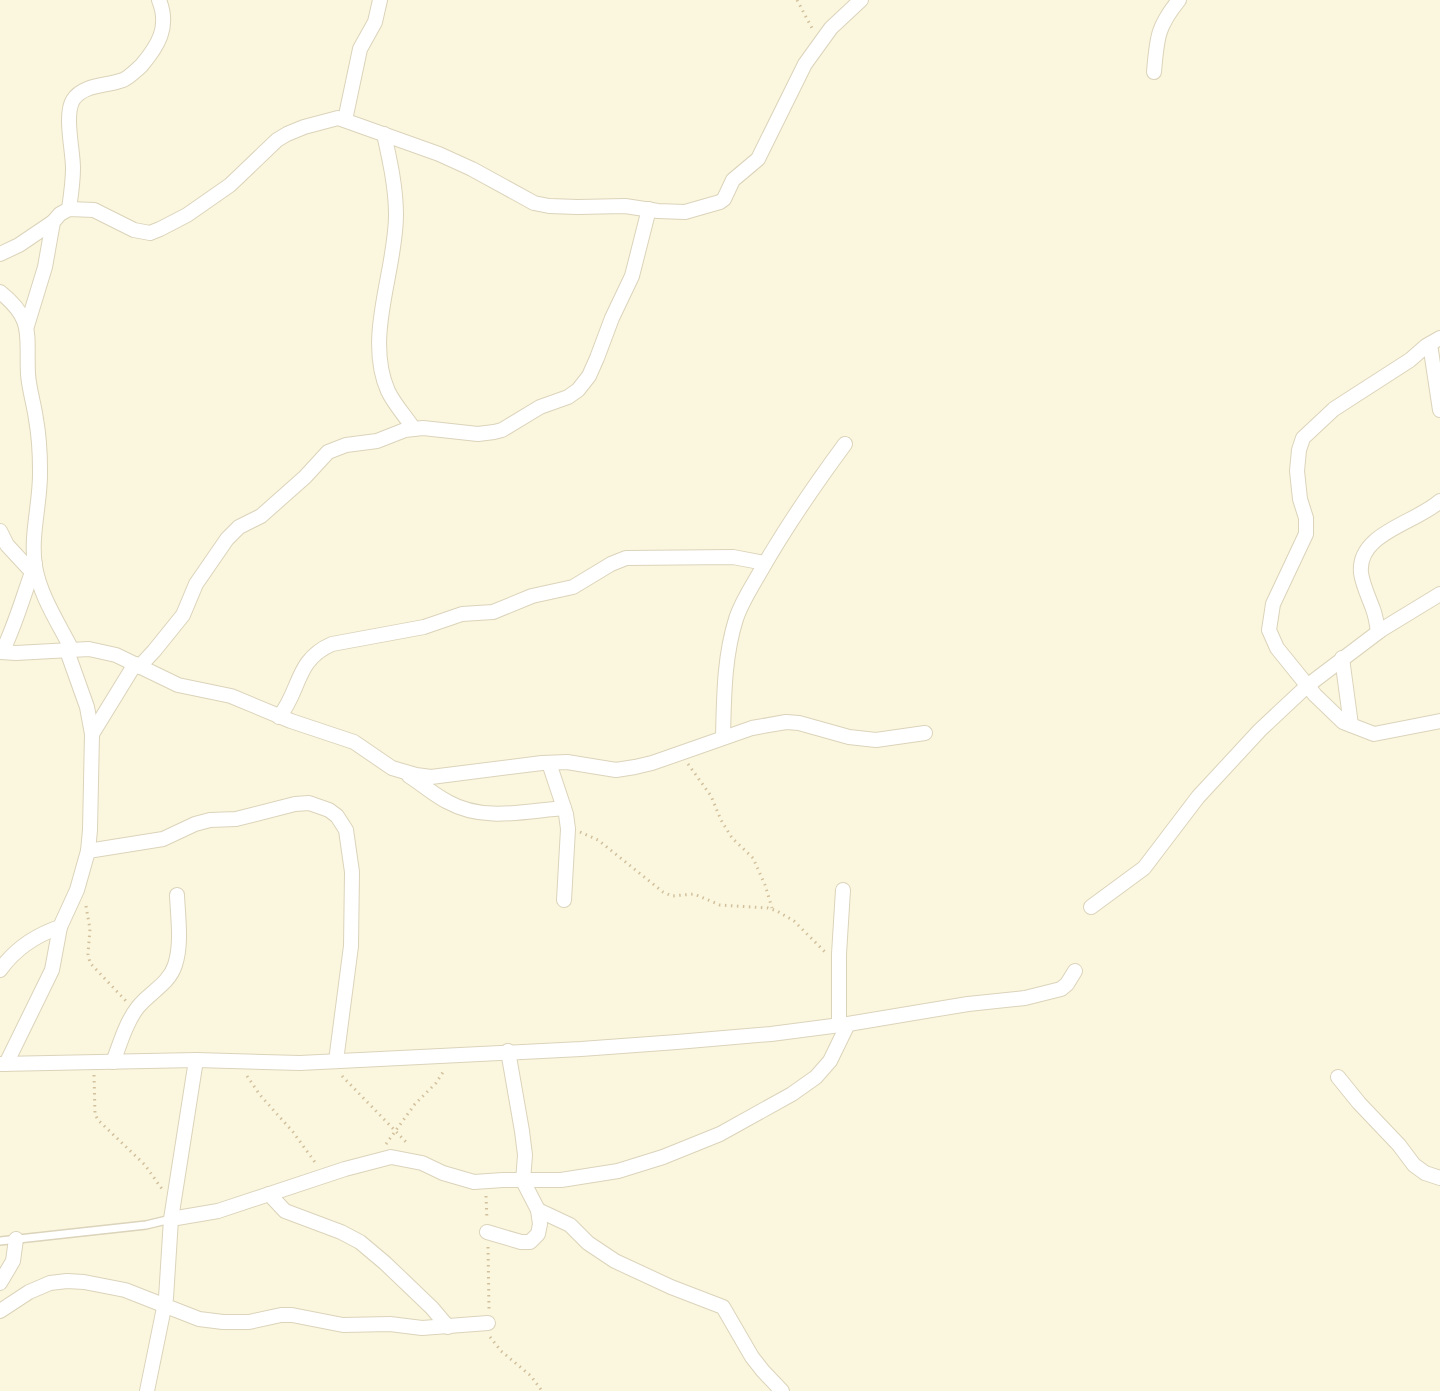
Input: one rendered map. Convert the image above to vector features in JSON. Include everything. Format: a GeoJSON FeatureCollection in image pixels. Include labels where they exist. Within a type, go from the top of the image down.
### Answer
{"type":"FeatureCollection","features":[{"type":"Feature","properties":{"kind":"street"},"geometry":{"type":"LineString","coordinates":[[69,209],[73,166],[69,109],[74,98],[80,93],[94,87],[122,81],[132,75],[146,59],[162,36],[163,14],[159,0]]}},
{"type":"Feature","properties":{"kind":"street"},"geometry":{"type":"LineString","coordinates":[[345,120],[360,49],[375,22],[380,0]]}},
{"type":"Feature","properties":{"kind":"street"},"geometry":{"type":"LineString","coordinates":[[0,254],[19,245],[69,209],[94,210],[134,230],[150,233],[170,225],[230,185],[277,140],[287,134],[338,118],[439,154],[534,203],[549,206],[625,206],[685,212],[704,208],[724,198],[733,180],[758,159],[805,64],[831,28],[861,0]]}},
{"type":"Feature","properties":{"kind":"street"},"geometry":{"type":"LineString","coordinates":[[1154,72],[1156,40],[1160,28],[1179,0]]}},
{"type":"Feature","properties":{"kind":"street"},"geometry":{"type":"LineString","coordinates":[[384,134],[392,171],[396,216],[381,313],[379,347],[388,392],[414,429]]}},
{"type":"Feature","properties":{"kind":"street"},"geometry":{"type":"LineString","coordinates":[[92,734],[137,666],[154,651],[183,615],[201,576],[222,546],[240,526],[261,516],[305,477],[328,452],[346,446],[376,441],[405,430],[444,429],[478,434],[494,432],[502,430],[540,406],[568,397],[578,390],[589,376],[632,276],[649,209]]}},
{"type":"Feature","properties":{"kind":"street"},"geometry":{"type":"LineString","coordinates":[[27,326],[45,267],[53,222]]}},
{"type":"Feature","properties":{"kind":"street"},"geometry":{"type":"LineString","coordinates":[[0,292],[22,314],[27,326],[28,375],[37,420],[40,471],[33,568],[13,628],[1,652],[89,649],[116,655],[178,685],[231,696],[279,717],[354,742],[392,768],[431,777],[549,763],[576,763],[616,770],[652,763],[752,728],[786,722],[799,723],[849,737],[876,740],[925,733]]}},
{"type":"Feature","properties":{"kind":"street"},"geometry":{"type":"LineString","coordinates":[[1435,341],[1440,410]]}},
{"type":"Feature","properties":{"kind":"street"},"geometry":{"type":"LineString","coordinates":[[1435,341],[1334,409],[1303,438],[1297,471],[1300,499],[1306,518],[1306,534],[1273,604],[1269,630],[1276,648],[1307,686],[1343,722],[1374,734],[1440,721]]}},
{"type":"Feature","properties":{"kind":"street"},"geometry":{"type":"LineString","coordinates":[[723,737],[725,674],[736,618],[765,563],[809,494],[845,444]]}},
{"type":"Feature","properties":{"kind":"street"},"geometry":{"type":"LineString","coordinates":[[1378,632],[1361,574],[1361,561],[1364,553],[1369,545],[1385,534],[1432,509],[1440,501]]}},
{"type":"Feature","properties":{"kind":"street"},"geometry":{"type":"LineString","coordinates":[[0,531],[7,545],[33,568],[69,651],[87,707],[92,734],[88,851],[78,884],[60,927],[52,970],[3,1064],[196,1060],[332,1061],[581,1049],[771,1034],[1041,995],[1061,989],[1067,984],[1075,970]]}},
{"type":"Feature","properties":{"kind":"street"},"geometry":{"type":"LineString","coordinates":[[279,717],[289,705],[299,674],[309,658],[332,644],[424,627],[451,616],[499,611],[531,596],[573,586],[626,558],[733,557],[765,563]]}},
{"type":"Feature","properties":{"kind":"street"},"geometry":{"type":"LineString","coordinates":[[1091,907],[1144,868],[1198,797],[1260,730],[1307,686],[1378,632],[1440,594]]}},
{"type":"Feature","properties":{"kind":"street"},"geometry":{"type":"LineString","coordinates":[[1342,658],[1351,725]]}},
{"type":"Feature","properties":{"kind":"street"},"geometry":{"type":"LineString","coordinates":[[549,763],[564,808],[568,829],[564,900]]}},
{"type":"Feature","properties":{"kind":"street"},"geometry":{"type":"LineString","coordinates":[[404,772],[449,803],[474,812],[494,815],[564,808]]}},
{"type":"Feature","properties":{"kind":"street"},"geometry":{"type":"LineString","coordinates":[[88,851],[163,839],[195,824],[210,820],[236,819],[295,804],[309,803],[338,816],[346,830],[352,872],[351,946],[332,1061]]}},
{"type":"Feature","properties":{"kind":"street"},"geometry":{"type":"LineString","coordinates":[[172,1212],[218,1211],[391,1156],[408,1159],[463,1179],[485,1182],[561,1180],[618,1172],[720,1134],[792,1094],[816,1077],[830,1061],[843,1025],[839,965],[843,890]]}},
{"type":"Feature","properties":{"kind":"street"},"geometry":{"type":"LineString","coordinates":[[113,1062],[135,1011],[173,972],[178,940],[177,896]]}},
{"type":"Feature","properties":{"kind":"street"},"geometry":{"type":"LineString","coordinates":[[0,970],[25,944],[60,927]]}},
{"type":"Feature","properties":{"kind":"street"},"geometry":{"type":"LineString","coordinates":[[487,1232],[520,1242],[530,1242],[538,1234],[540,1224],[538,1210],[523,1181],[525,1155],[508,1051]]}},
{"type":"Feature","properties":{"kind":"street"},"geometry":{"type":"LineString","coordinates":[[147,1391],[165,1305],[172,1212],[196,1060]]}},
{"type":"Feature","properties":{"kind":"street"},"geometry":{"type":"LineString","coordinates":[[1338,1077],[1414,1165],[1425,1173],[1440,1178]]}},
{"type":"Feature","properties":{"kind":"street"},"geometry":{"type":"LineString","coordinates":[[268,1194],[285,1211],[341,1232],[369,1249],[432,1308],[448,1327]]}},
{"type":"Feature","properties":{"kind":"street"},"geometry":{"type":"LineString","coordinates":[[538,1210],[570,1225],[588,1243],[615,1261],[671,1287],[723,1307],[752,1357],[782,1391]]}},
{"type":"Feature","properties":{"kind":"street"},"geometry":{"type":"LineString","coordinates":[[0,1283],[13,1261],[16,1239]]}},
{"type":"Feature","properties":{"kind":"street"},"geometry":{"type":"LineString","coordinates":[[0,1311],[29,1292],[50,1283],[67,1281],[125,1290],[199,1319],[224,1322],[249,1322],[292,1315],[343,1325],[390,1324],[422,1328],[488,1323]]}},
{"type":"Feature","properties":{"kind":"lane"},"geometry":{"type":"LineString","coordinates":[[0,1241],[146,1225],[172,1212]]}},
{"type":"Feature","properties":{"kind":"path"},"geometry":{"type":"LineString","coordinates":[[797,0],[821,42]]}},
{"type":"Feature","properties":{"kind":"path"},"geometry":{"type":"LineString","coordinates":[[680,753],[711,796],[732,838],[753,858],[765,885],[772,909]]}},
{"type":"Feature","properties":{"kind":"path"},"geometry":{"type":"LineString","coordinates":[[568,829],[598,840],[663,892],[672,896],[694,894],[720,905],[772,909],[794,921],[839,965]]}},
{"type":"Feature","properties":{"kind":"path"},"geometry":{"type":"LineString","coordinates":[[78,884],[88,915],[90,963],[135,1011]]}},
{"type":"Feature","properties":{"kind":"path"},"geometry":{"type":"LineString","coordinates":[[374,1160],[415,1104],[436,1083],[454,1055]]}},
{"type":"Feature","properties":{"kind":"path"},"geometry":{"type":"LineString","coordinates":[[238,1061],[260,1095],[293,1132],[326,1175]]}},
{"type":"Feature","properties":{"kind":"path"},"geometry":{"type":"LineString","coordinates":[[332,1061],[394,1132]]}},
{"type":"Feature","properties":{"kind":"path"},"geometry":{"type":"LineString","coordinates":[[93,1062],[95,1114],[98,1120],[145,1166],[172,1212]]}},
{"type":"Feature","properties":{"kind":"path"},"geometry":{"type":"LineString","coordinates":[[485,1182],[490,1296],[488,1323],[492,1342],[531,1376],[542,1391]]}}]}
